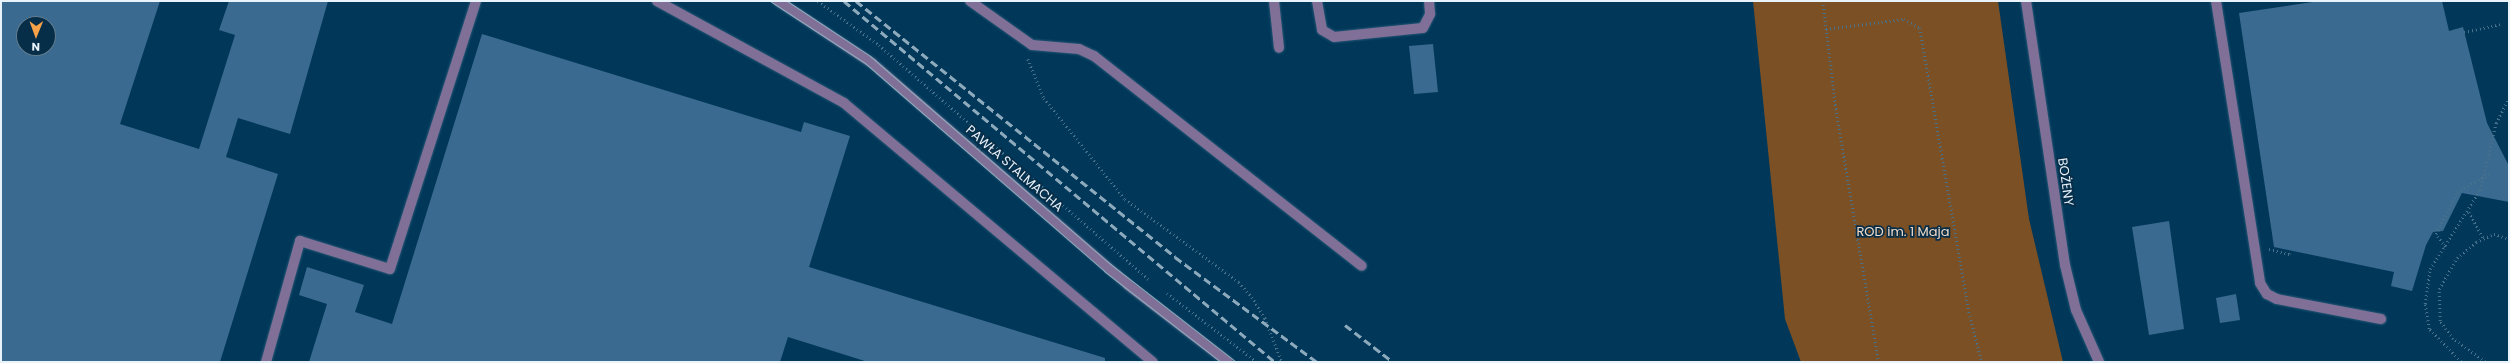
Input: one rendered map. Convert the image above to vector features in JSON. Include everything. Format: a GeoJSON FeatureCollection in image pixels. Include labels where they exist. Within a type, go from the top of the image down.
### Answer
{"type":"FeatureCollection","features":[{"type":"Feature","properties":{"kind":"street"},"geometry":{"type":"LineString","coordinates":[[266,362],[300,241],[390,269],[476,1]]}},
{"type":"Feature","properties":{"kind":"street"},"geometry":{"type":"LineString","coordinates":[[657,1],[844,103],[1153,362]]}},
{"type":"Feature","properties":{"kind":"street","name":"PAWŁA STALMACHA"},"geometry":{"type":"LineString","coordinates":[[778,1],[872,63],[1128,285],[1228,362]]}},
{"type":"Feature","properties":{"kind":"street"},"geometry":{"type":"LineString","coordinates":[[970,1],[1017,37],[1032,45],[1079,49],[1094,56],[1362,266]]}},
{"type":"Feature","properties":{"kind":"street"},"geometry":{"type":"LineString","coordinates":[[1274,1],[1279,48]]}},
{"type":"Feature","properties":{"kind":"street"},"geometry":{"type":"LineString","coordinates":[[1317,1],[1322,30],[1334,38],[1422,28],[1430,14],[1429,1]]}},
{"type":"Feature","properties":{"kind":"street","name":"BOŻENY"},"geometry":{"type":"LineString","coordinates":[[2026,1],[2065,265],[2078,316],[2099,362]]}},
{"type":"Feature","properties":{"kind":"street"},"geometry":{"type":"LineString","coordinates":[[2216,1],[2252,247],[2260,283],[2267,294],[2381,319]]}},
{"type":"Feature","properties":{"kind":"path"},"geometry":{"type":"LineString","coordinates":[[818,1],[879,46],[1150,281]]}},
{"type":"Feature","properties":{"kind":"path"},"geometry":{"type":"LineString","coordinates":[[1823,1],[1855,232],[1879,362]]}},
{"type":"Feature","properties":{"kind":"path"},"geometry":{"type":"LineString","coordinates":[[1826,29],[1904,19],[1920,28],[1970,316],[1982,362]]}},
{"type":"Feature","properties":{"kind":"path"},"geometry":{"type":"LineString","coordinates":[[2464,32],[2502,24]]}},
{"type":"Feature","properties":{"kind":"path"},"geometry":{"type":"LineString","coordinates":[[1017,37],[1044,98],[1112,184],[1145,216],[1239,282],[1262,311],[1282,362]]}},
{"type":"Feature","properties":{"kind":"path"},"geometry":{"type":"LineString","coordinates":[[2461,362],[2429,329],[2426,317],[2430,269],[2469,212],[2488,168],[2496,123],[2509,98]]}},
{"type":"Feature","properties":{"kind":"path"},"geometry":{"type":"LineString","coordinates":[[2445,247],[2436,234],[2457,192],[2490,172]]}},
{"type":"Feature","properties":{"kind":"path"},"geometry":{"type":"LineString","coordinates":[[2469,212],[2483,237]]}},
{"type":"Feature","properties":{"kind":"path"},"geometry":{"type":"LineString","coordinates":[[2485,362],[2453,339],[2440,321],[2437,309],[2438,289],[2448,269],[2483,237],[2494,234],[2509,239]]}},
{"type":"Feature","properties":{"kind":"path"},"geometry":{"type":"LineString","coordinates":[[2252,247],[2289,254],[2290,251]]}},
{"type":"Feature","properties":{"kind":"path"},"geometry":{"type":"LineString","coordinates":[[1162,290],[1257,362]]}},
{"type":"Feature","properties":{"kind":"green space","name":"ROD im. 1 Maja"},"geometry":{"type":"Polygon","coordinates":[[[1753,1],[1998,1],[2029,219],[2063,362],[1801,362],[1785,319],[1753,1]]]}},
{"type":"Feature","properties":{"kind":"building"},"geometry":{"type":"Polygon","coordinates":[[[1,1],[160,1],[120,124],[199,149],[235,35],[219,30],[229,1],[328,1],[290,134],[238,118],[226,157],[278,174],[220,362],[1,362],[1,1]]]}},
{"type":"Feature","properties":{"kind":"building"},"geometry":{"type":"Polygon","coordinates":[[[2319,1],[2442,1],[2449,31],[2463,27],[2487,123],[2509,166],[2509,202],[2462,193],[2443,231],[2433,232],[2426,245],[2412,291],[2391,286],[2394,272],[2274,247],[2239,13],[2319,1]]]}},
{"type":"Feature","properties":{"kind":"building"},"geometry":{"type":"Polygon","coordinates":[[[482,34],[801,132],[804,122],[850,136],[809,267],[1105,358],[1105,362],[868,362],[788,337],[780,362],[309,362],[327,304],[299,295],[307,267],[364,285],[355,312],[392,324],[482,34]]]}},
{"type":"Feature","properties":{"kind":"building"},"geometry":{"type":"Polygon","coordinates":[[[1433,44],[1438,92],[1414,94],[1409,46],[1433,44]]]}},
{"type":"Feature","properties":{"kind":"building"},"geometry":{"type":"Polygon","coordinates":[[[2169,221],[2184,329],[2149,335],[2132,227],[2169,221]]]}},
{"type":"Feature","properties":{"kind":"building"},"geometry":{"type":"Polygon","coordinates":[[[2236,294],[2240,320],[2220,323],[2216,298],[2236,294]]]}},
{"type":"Feature","properties":{"kind":"tram line"},"geometry":{"type":"LineString","coordinates":[[770,1],[865,63],[1104,271],[1221,362]]}},
{"type":"Feature","properties":{"kind":"tram line"},"geometry":{"type":"LineString","coordinates":[[787,1],[870,56],[1109,263],[1236,362]]}},
{"type":"Feature","properties":{"kind":"railway"},"geometry":{"type":"LineString","coordinates":[[844,1],[1275,362]]}},
{"type":"Feature","properties":{"kind":"railway"},"geometry":{"type":"LineString","coordinates":[[856,1],[1175,257],[1317,362]]}},
{"type":"Feature","properties":{"kind":"railway"},"geometry":{"type":"LineString","coordinates":[[1345,325],[1393,362]]}}]}
